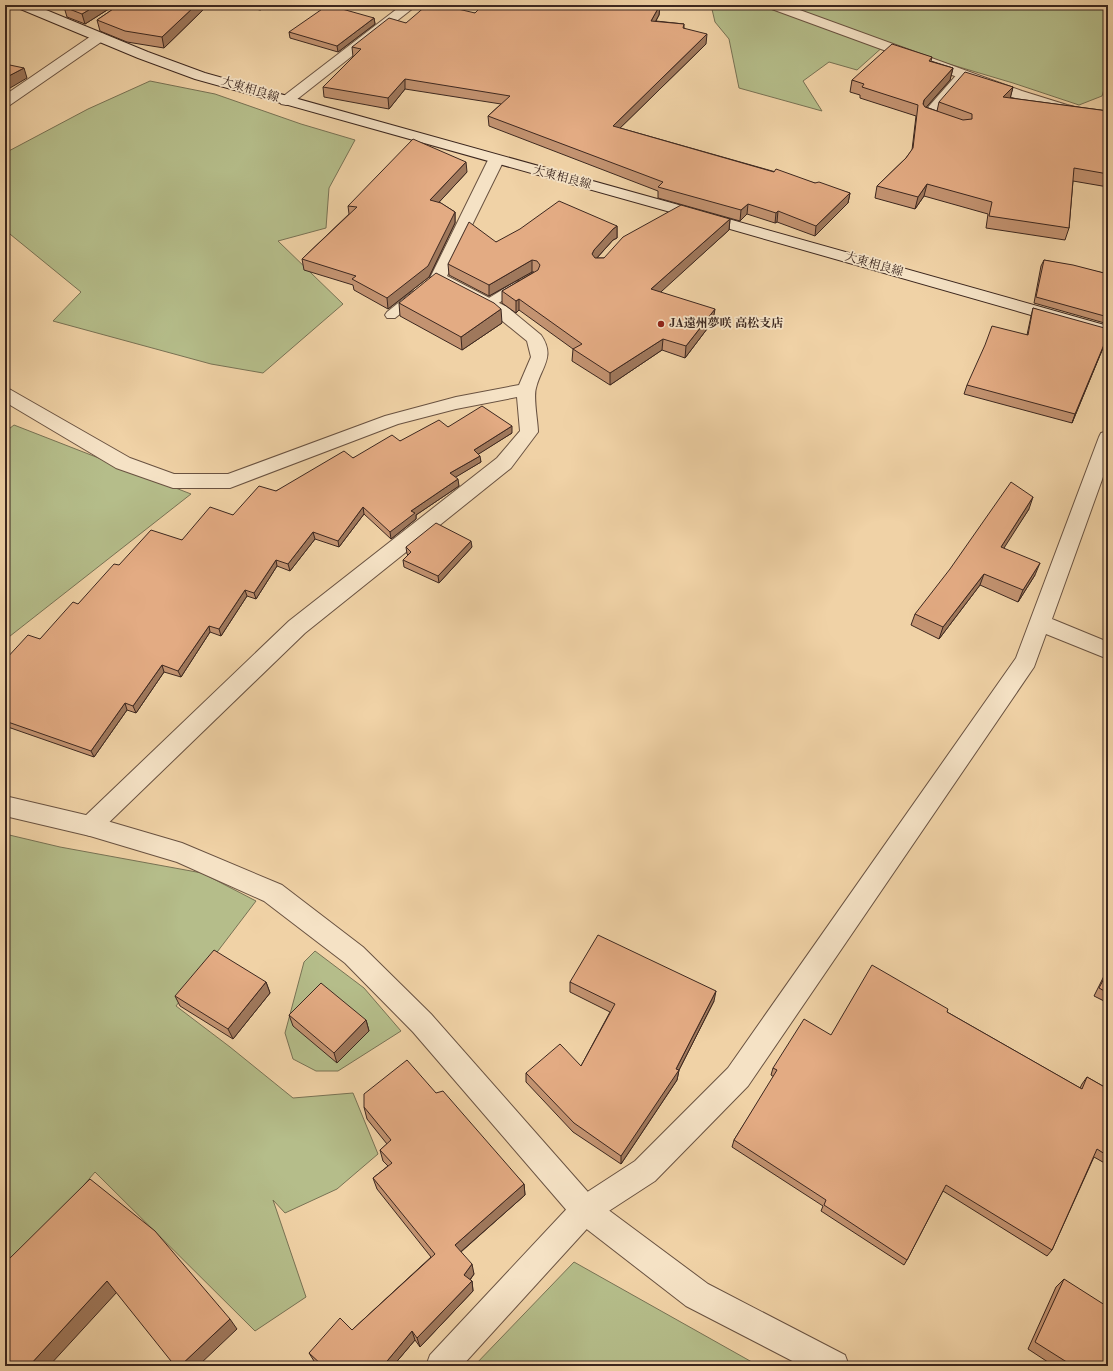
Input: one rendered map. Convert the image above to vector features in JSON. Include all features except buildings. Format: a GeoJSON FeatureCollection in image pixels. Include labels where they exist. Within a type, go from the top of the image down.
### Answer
{"type":"FeatureCollection","features":[{"type":"Feature","properties":{"kind":"street","name":"大東相良線"},"geometry":{"type":"LineString","coordinates":[[23,5],[94,31],[143,55],[200,76],[496,160],[680,210],[1108,332]]}},
{"type":"Feature","properties":{"kind":"street"},"geometry":{"type":"LineString","coordinates":[[286,101],[410,5]]}},
{"type":"Feature","properties":{"kind":"street"},"geometry":{"type":"LineString","coordinates":[[774,5],[887,45],[1027,98],[1084,115],[1108,119]]}},
{"type":"Feature","properties":{"kind":"street"},"geometry":{"type":"LineString","coordinates":[[5,102],[94,31]]}},
{"type":"Feature","properties":{"kind":"street"},"geometry":{"type":"LineString","coordinates":[[90,826],[297,627],[504,463],[529,432],[526,389],[540,357],[535,339],[501,311],[438,278],[496,160]]}},
{"type":"Feature","properties":{"kind":"street"},"geometry":{"type":"LineString","coordinates":[[5,394],[123,463],[173,481],[230,481],[392,420],[456,403],[526,389]]}},
{"type":"Feature","properties":{"kind":"street"},"geometry":{"type":"LineString","coordinates":[[441,1366],[585,1210],[645,1171],[738,1078],[1026,661],[1108,436]]}},
{"type":"Feature","properties":{"kind":"street"},"geometry":{"type":"LineString","coordinates":[[1040,623],[1108,651]]}},
{"type":"Feature","properties":{"kind":"street"},"geometry":{"type":"LineString","coordinates":[[5,806],[90,826],[182,852],[273,893],[354,955],[422,1023],[585,1210],[697,1295],[834,1366]]}},
{"type":"Feature","properties":{"kind":"lane"},"geometry":{"type":"LineString","coordinates":[[949,123],[927,114],[962,74]]}},
{"type":"Feature","properties":{"kind":"lane"},"geometry":{"type":"LineString","coordinates":[[666,217],[680,210]]}},
{"type":"Feature","properties":{"kind":"lane"},"geometry":{"type":"LineString","coordinates":[[391,316],[438,278]]}},
{"type":"Feature","properties":{"kind":"lane"},"geometry":{"type":"LineString","coordinates":[[488,304],[526,281]]}},
{"type":"Feature","properties":{"kind":"green space"},"geometry":{"type":"Polygon","coordinates":[[[711,5],[1108,5],[1108,76],[1102,96],[1079,105],[1013,83],[885,45],[857,70],[829,62],[803,81],[822,111],[739,88],[729,39],[715,22],[711,5]]]}},
{"type":"Feature","properties":{"kind":"green space"},"geometry":{"type":"Polygon","coordinates":[[[150,81],[215,94],[301,124],[355,140],[329,188],[326,228],[278,241],[343,304],[263,373],[211,364],[53,321],[81,292],[5,230],[5,153],[88,109],[150,81]]]}},
{"type":"Feature","properties":{"kind":"green space"},"geometry":{"type":"Polygon","coordinates":[[[14,425],[191,494],[5,640],[5,432],[14,425]]]}},
{"type":"Feature","properties":{"kind":"green space"},"geometry":{"type":"Polygon","coordinates":[[[5,834],[60,847],[202,873],[256,901],[176,1006],[293,1098],[353,1093],[378,1154],[337,1189],[285,1213],[273,1200],[306,1297],[255,1331],[95,1172],[5,1278],[5,834]]]}},
{"type":"Feature","properties":{"kind":"green space"},"geometry":{"type":"Polygon","coordinates":[[[315,951],[364,988],[401,1031],[338,1071],[316,1071],[293,1059],[285,1033],[304,962],[315,951]]]}},
{"type":"Feature","properties":{"kind":"green space"},"geometry":{"type":"Polygon","coordinates":[[[574,1262],[759,1366],[474,1366],[574,1262]]]}},
{"type":"Feature","properties":{"kind":"place","name":"JA遠州夢咲 高松支店"},"geometry":{"type":"Point","coordinates":[661,324]}}]}
